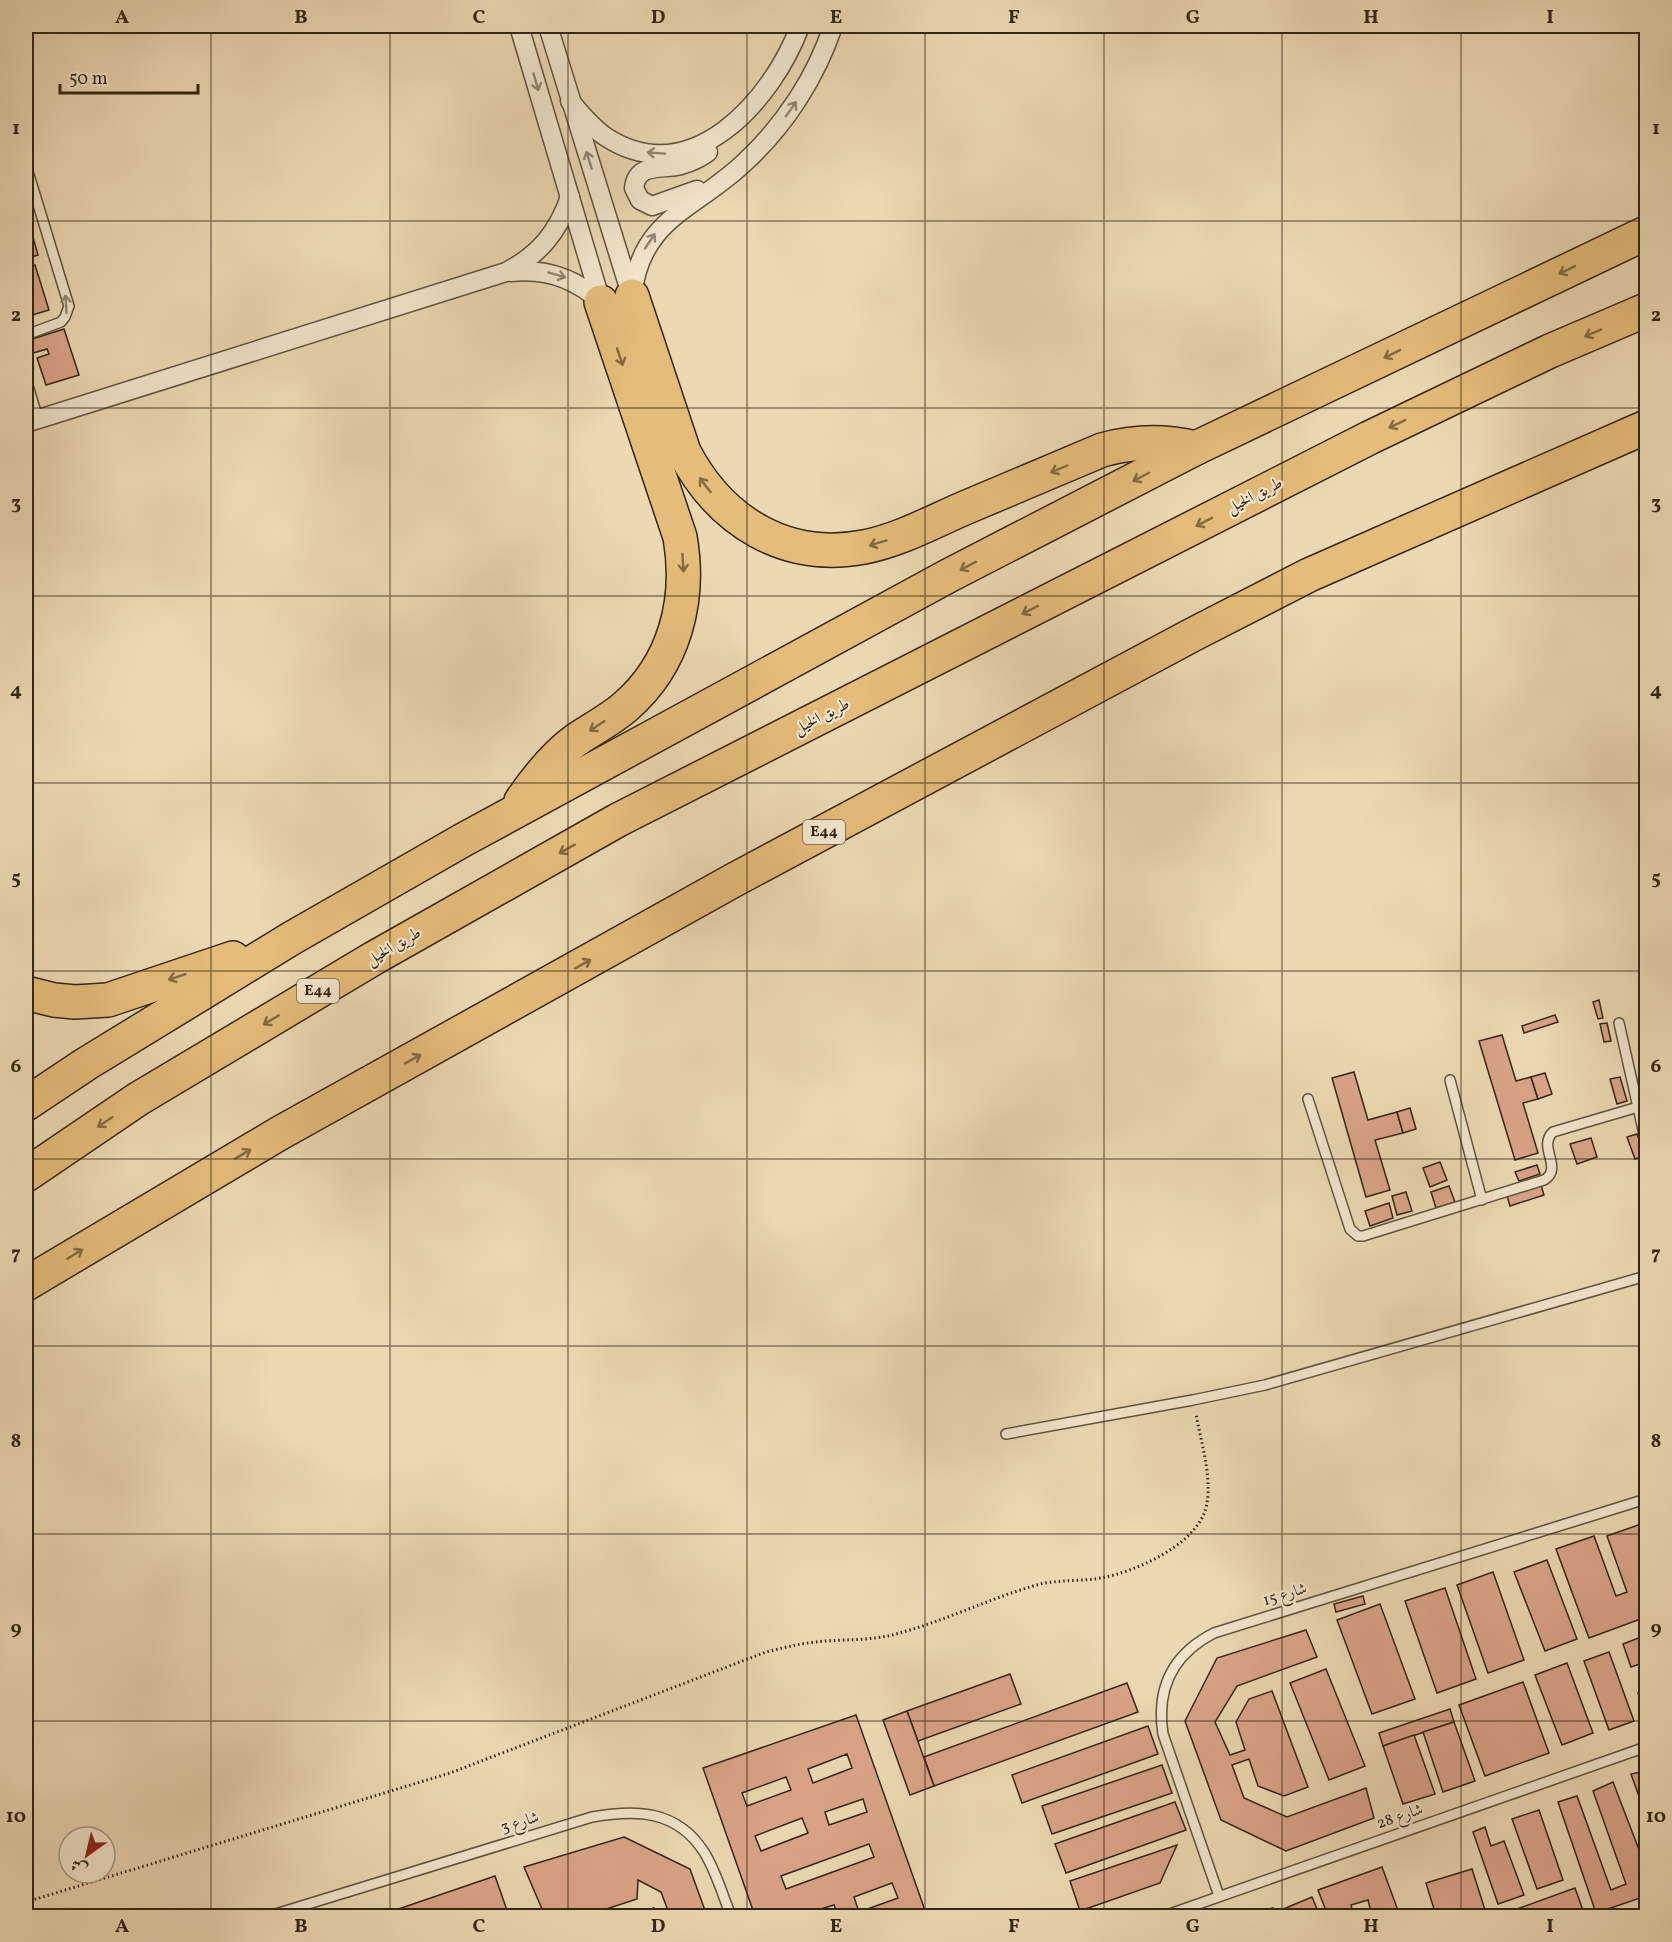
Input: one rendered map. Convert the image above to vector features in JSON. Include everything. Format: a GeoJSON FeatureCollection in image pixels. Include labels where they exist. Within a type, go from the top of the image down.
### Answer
{"type":"FeatureCollection","features":[{"type":"Feature","properties":{"kind":"highway"},"geometry":{"type":"LineString","coordinates":[[26,1104],[86,1064],[292,938],[514,812],[948,576],[1196,448],[1647,233]]}},
{"type":"Feature","properties":{"kind":"highway"},"geometry":{"type":"LineString","coordinates":[[616,299],[684,452],[705,487],[734,516],[770,537],[789,544],[827,550],[865,547],[919,528],[1102,450],[1149,442],[1165,442],[1196,448]]}},
{"type":"Feature","properties":{"kind":"highway"},"geometry":{"type":"LineString","coordinates":[[514,812],[558,756],[575,741],[624,708],[647,684],[667,653],[681,613],[684,571],[680,537],[616,299]]}},
{"type":"Feature","properties":{"kind":"highway","name":"طريق الخيل"},"geometry":{"type":"LineString","coordinates":[[26,1174],[138,1099],[364,964],[618,820],[1369,438],[1550,351],[1647,310]]}},
{"type":"Feature","properties":{"kind":"highway","name":"E44"},"geometry":{"type":"LineString","coordinates":[[26,1284],[280,1132],[734,880],[1163,651],[1309,575],[1647,427]]}},
{"type":"Feature","properties":{"kind":"highway"},"geometry":{"type":"LineString","coordinates":[[26,993],[54,1000],[75,1002],[108,1000],[292,938]]}},
{"type":"Feature","properties":{"kind":"street"},"geometry":{"type":"LineString","coordinates":[[519,26],[570,196],[616,299]]}},
{"type":"Feature","properties":{"kind":"street"},"geometry":{"type":"LineString","coordinates":[[548,26],[570,102],[616,299]]}},
{"type":"Feature","properties":{"kind":"street"},"geometry":{"type":"LineString","coordinates":[[570,102],[605,137],[634,150],[650,153],[682,152],[698,147],[712,140],[752,105],[776,75],[800,26]]}},
{"type":"Feature","properties":{"kind":"street"},"geometry":{"type":"LineString","coordinates":[[616,299],[638,266],[651,239],[672,217],[727,179],[764,144],[795,103],[821,58],[833,26]]}},
{"type":"Feature","properties":{"kind":"street"},"geometry":{"type":"LineString","coordinates":[[727,179],[652,206],[640,200],[634,188],[638,176],[649,168],[684,164],[709,152],[720,142],[736,119]]}},
{"type":"Feature","properties":{"kind":"street"},"geometry":{"type":"LineString","coordinates":[[32,421],[506,272],[535,254],[547,242],[565,213],[570,196]]}},
{"type":"Feature","properties":{"kind":"street"},"geometry":{"type":"LineString","coordinates":[[506,272],[540,271],[557,275],[616,299]]}},
{"type":"Feature","properties":{"kind":"lane"},"geometry":{"type":"LineString","coordinates":[[26,165],[69,306],[61,322],[26,335]]}},
{"type":"Feature","properties":{"kind":"lane"},"geometry":{"type":"LineString","coordinates":[[26,385],[32,421]]}},
{"type":"Feature","properties":{"kind":"lane"},"geometry":{"type":"LineString","coordinates":[[1619,1023],[1647,1143]]}},
{"type":"Feature","properties":{"kind":"lane"},"geometry":{"type":"LineString","coordinates":[[1450,1080],[1482,1200]]}},
{"type":"Feature","properties":{"kind":"lane"},"geometry":{"type":"LineString","coordinates":[[1308,1099],[1348,1224],[1353,1233],[1358,1236],[1368,1235],[1548,1178],[1553,1169],[1547,1139],[1553,1132],[1638,1107]]}},
{"type":"Feature","properties":{"kind":"lane"},"geometry":{"type":"LineString","coordinates":[[1006,1434],[1193,1400],[1306,1374],[1647,1276]]}},
{"type":"Feature","properties":{"kind":"lane","name":"شارع 15"},"geometry":{"type":"LineString","coordinates":[[1220,1896],[1163,1734],[1161,1721],[1162,1700],[1167,1680],[1173,1668],[1191,1647],[1214,1633],[1647,1499]]}},
{"type":"Feature","properties":{"kind":"lane","name":"شارع 28"},"geometry":{"type":"LineString","coordinates":[[1164,1917],[1647,1747]]}},
{"type":"Feature","properties":{"kind":"lane","name":"شارع 3"},"geometry":{"type":"LineString","coordinates":[[269,1917],[592,1817],[630,1811],[666,1820],[696,1842],[705,1853],[731,1917]]}},
{"type":"Feature","properties":{"kind":"path"},"geometry":{"type":"LineString","coordinates":[[26,1902],[450,1773],[766,1652],[816,1642],[889,1636],[1035,1586],[1059,1581],[1102,1578],[1144,1564],[1163,1554],[1194,1530],[1203,1516],[1208,1500],[1208,1483],[1193,1400]]}},
{"type":"Feature","properties":{"kind":"building"},"geometry":{"type":"Polygon","coordinates":[[[26,212],[38,255],[26,259],[26,212]]]}},
{"type":"Feature","properties":{"kind":"building"},"geometry":{"type":"Polygon","coordinates":[[[35,265],[49,310],[29,316],[26,304],[26,267],[35,265]]]}},
{"type":"Feature","properties":{"kind":"building"},"geometry":{"type":"Polygon","coordinates":[[[64,329],[79,375],[46,385],[37,358],[49,354],[47,349],[30,354],[33,364],[26,366],[26,341],[64,329]]]}},
{"type":"Feature","properties":{"kind":"building"},"geometry":{"type":"Polygon","coordinates":[[[1599,1000],[1603,1018],[1598,1019],[1593,1002],[1599,1000]]]}},
{"type":"Feature","properties":{"kind":"building"},"geometry":{"type":"Polygon","coordinates":[[[1555,1015],[1558,1022],[1524,1033],[1522,1026],[1555,1015]]]}},
{"type":"Feature","properties":{"kind":"building"},"geometry":{"type":"Polygon","coordinates":[[[1607,1023],[1611,1041],[1604,1042],[1600,1024],[1607,1023]]]}},
{"type":"Feature","properties":{"kind":"building"},"geometry":{"type":"Polygon","coordinates":[[[1502,1035],[1516,1081],[1531,1077],[1538,1099],[1523,1103],[1538,1153],[1515,1160],[1479,1041],[1502,1035]]]}},
{"type":"Feature","properties":{"kind":"building"},"geometry":{"type":"Polygon","coordinates":[[[1354,1072],[1368,1120],[1397,1112],[1403,1133],[1375,1140],[1390,1190],[1366,1197],[1332,1078],[1354,1072]]]}},
{"type":"Feature","properties":{"kind":"building"},"geometry":{"type":"Polygon","coordinates":[[[1545,1073],[1552,1094],[1538,1099],[1531,1077],[1545,1073]]]}},
{"type":"Feature","properties":{"kind":"building"},"geometry":{"type":"Polygon","coordinates":[[[1620,1077],[1627,1101],[1617,1104],[1610,1079],[1620,1077]]]}},
{"type":"Feature","properties":{"kind":"building"},"geometry":{"type":"Polygon","coordinates":[[[1410,1108],[1416,1129],[1403,1133],[1397,1112],[1410,1108]]]}},
{"type":"Feature","properties":{"kind":"building"},"geometry":{"type":"Polygon","coordinates":[[[1637,1134],[1645,1156],[1635,1159],[1627,1137],[1637,1134]]]}},
{"type":"Feature","properties":{"kind":"building"},"geometry":{"type":"Polygon","coordinates":[[[1591,1138],[1597,1157],[1577,1164],[1570,1144],[1591,1138]]]}},
{"type":"Feature","properties":{"kind":"building"},"geometry":{"type":"Polygon","coordinates":[[[1440,1162],[1447,1180],[1430,1187],[1423,1168],[1440,1162]]]}},
{"type":"Feature","properties":{"kind":"building"},"geometry":{"type":"Polygon","coordinates":[[[1537,1165],[1540,1174],[1519,1181],[1515,1172],[1537,1165]]]}},
{"type":"Feature","properties":{"kind":"building"},"geometry":{"type":"Polygon","coordinates":[[[1541,1185],[1544,1195],[1510,1206],[1507,1196],[1541,1185]]]}},
{"type":"Feature","properties":{"kind":"building"},"geometry":{"type":"Polygon","coordinates":[[[1449,1186],[1455,1202],[1436,1208],[1431,1192],[1449,1186]]]}},
{"type":"Feature","properties":{"kind":"building"},"geometry":{"type":"Polygon","coordinates":[[[1406,1192],[1412,1211],[1397,1215],[1392,1196],[1406,1192]]]}},
{"type":"Feature","properties":{"kind":"building"},"geometry":{"type":"Polygon","coordinates":[[[1389,1203],[1393,1218],[1370,1226],[1365,1211],[1389,1203]]]}},
{"type":"Feature","properties":{"kind":"building"},"geometry":{"type":"Polygon","coordinates":[[[1644,1523],[1646,1530],[1646,1617],[1589,1638],[1556,1549],[1594,1536],[1616,1596],[1627,1592],[1607,1536],[1644,1523]]]}},
{"type":"Feature","properties":{"kind":"building"},"geometry":{"type":"Polygon","coordinates":[[[1547,1560],[1577,1639],[1545,1651],[1514,1572],[1547,1560]]]}},
{"type":"Feature","properties":{"kind":"building"},"geometry":{"type":"Polygon","coordinates":[[[1493,1572],[1524,1660],[1488,1673],[1457,1585],[1493,1572]]]}},
{"type":"Feature","properties":{"kind":"building"},"geometry":{"type":"Polygon","coordinates":[[[1445,1588],[1476,1679],[1437,1693],[1405,1601],[1445,1588]]]}},
{"type":"Feature","properties":{"kind":"building"},"geometry":{"type":"Polygon","coordinates":[[[1363,1596],[1365,1604],[1336,1612],[1334,1604],[1363,1596]]]}},
{"type":"Feature","properties":{"kind":"building"},"geometry":{"type":"Polygon","coordinates":[[[1380,1604],[1415,1699],[1372,1714],[1337,1620],[1380,1604]]]}},
{"type":"Feature","properties":{"kind":"building"},"geometry":{"type":"Polygon","coordinates":[[[1306,1630],[1317,1657],[1237,1686],[1215,1722],[1230,1755],[1245,1750],[1236,1722],[1249,1699],[1272,1691],[1308,1787],[1284,1796],[1258,1786],[1249,1759],[1232,1765],[1244,1798],[1287,1817],[1366,1788],[1374,1818],[1286,1851],[1221,1820],[1185,1721],[1217,1658],[1306,1630]]]}},
{"type":"Feature","properties":{"kind":"building"},"geometry":{"type":"Polygon","coordinates":[[[1646,1635],[1646,1662],[1631,1667],[1623,1644],[1646,1635]]]}},
{"type":"Feature","properties":{"kind":"building"},"geometry":{"type":"Polygon","coordinates":[[[1609,1652],[1634,1721],[1609,1730],[1584,1661],[1609,1652]]]}},
{"type":"Feature","properties":{"kind":"building"},"geometry":{"type":"Polygon","coordinates":[[[1567,1663],[1593,1733],[1562,1745],[1535,1675],[1567,1663]]]}},
{"type":"Feature","properties":{"kind":"building"},"geometry":{"type":"Polygon","coordinates":[[[1326,1669],[1365,1766],[1329,1780],[1290,1683],[1326,1669]]]}},
{"type":"Feature","properties":{"kind":"building"},"geometry":{"type":"Polygon","coordinates":[[[1010,1674],[1021,1704],[918,1741],[907,1711],[1010,1674]]]}},
{"type":"Feature","properties":{"kind":"building"},"geometry":{"type":"Polygon","coordinates":[[[1523,1682],[1549,1753],[1485,1776],[1459,1705],[1523,1682]]]}},
{"type":"Feature","properties":{"kind":"building"},"geometry":{"type":"Polygon","coordinates":[[[1127,1683],[1138,1712],[934,1786],[924,1757],[1127,1683]]]}},
{"type":"Feature","properties":{"kind":"building"},"geometry":{"type":"Polygon","coordinates":[[[1646,1690],[1646,1719],[1638,1693],[1646,1690]]]}},
{"type":"Feature","properties":{"kind":"building"},"geometry":{"type":"Polygon","coordinates":[[[1450,1709],[1454,1722],[1383,1746],[1379,1733],[1450,1709]]]}},
{"type":"Feature","properties":{"kind":"building"},"geometry":{"type":"Polygon","coordinates":[[[907,1711],[934,1786],[910,1795],[883,1720],[907,1711]]]}},
{"type":"Feature","properties":{"kind":"building"},"geometry":{"type":"Polygon","coordinates":[[[856,1715],[927,1916],[838,1916],[834,1905],[798,1916],[755,1916],[703,1768],[856,1715]],[[847,1754],[808,1769],[813,1783],[852,1768],[847,1754]],[[786,1777],[742,1793],[747,1806],[791,1790],[786,1777]],[[863,1799],[825,1812],[829,1825],[867,1812],[863,1799]],[[802,1818],[755,1836],[761,1851],[808,1833],[802,1818]],[[869,1844],[781,1876],[786,1889],[874,1857],[869,1844]],[[892,1883],[854,1897],[859,1912],[898,1898],[892,1883]]]}},
{"type":"Feature","properties":{"kind":"building"},"geometry":{"type":"Polygon","coordinates":[[[1454,1722],[1475,1781],[1443,1792],[1423,1732],[1454,1722]]]}},
{"type":"Feature","properties":{"kind":"building"},"geometry":{"type":"Polygon","coordinates":[[[1148,1726],[1158,1754],[1022,1803],[1012,1775],[1148,1726]]]}},
{"type":"Feature","properties":{"kind":"building"},"geometry":{"type":"Polygon","coordinates":[[[1414,1735],[1435,1794],[1403,1804],[1383,1746],[1414,1735]]]}},
{"type":"Feature","properties":{"kind":"building"},"geometry":{"type":"Polygon","coordinates":[[[1162,1765],[1172,1793],[1052,1834],[1042,1806],[1162,1765]]]}},
{"type":"Feature","properties":{"kind":"building"},"geometry":{"type":"Polygon","coordinates":[[[1646,1771],[1646,1816],[1631,1774],[1646,1771]]]}},
{"type":"Feature","properties":{"kind":"building"},"geometry":{"type":"Polygon","coordinates":[[[1613,1782],[1646,1868],[1646,1896],[1596,1913],[1558,1802],[1577,1796],[1611,1890],[1626,1884],[1593,1791],[1613,1782]]]}},
{"type":"Feature","properties":{"kind":"building"},"geometry":{"type":"Polygon","coordinates":[[[1175,1802],[1186,1830],[1066,1873],[1055,1844],[1175,1802]]]}},
{"type":"Feature","properties":{"kind":"building"},"geometry":{"type":"Polygon","coordinates":[[[1539,1810],[1563,1880],[1537,1889],[1512,1819],[1539,1810]]]}},
{"type":"Feature","properties":{"kind":"building"},"geometry":{"type":"Polygon","coordinates":[[[1485,1827],[1491,1846],[1504,1841],[1524,1895],[1498,1904],[1473,1832],[1485,1827]]]}},
{"type":"Feature","properties":{"kind":"building"},"geometry":{"type":"Polygon","coordinates":[[[624,1837],[690,1869],[707,1916],[670,1916],[661,1892],[638,1880],[637,1899],[585,1916],[545,1916],[524,1867],[624,1837]]]}},
{"type":"Feature","properties":{"kind":"building"},"geometry":{"type":"Polygon","coordinates":[[[1177,1845],[1160,1883],[1080,1911],[1070,1881],[1177,1845]]]}},
{"type":"Feature","properties":{"kind":"building"},"geometry":{"type":"Polygon","coordinates":[[[1382,1867],[1400,1916],[1372,1916],[1368,1900],[1351,1905],[1354,1916],[1328,1916],[1318,1890],[1382,1867]]]}},
{"type":"Feature","properties":{"kind":"building"},"geometry":{"type":"Polygon","coordinates":[[[1472,1869],[1486,1913],[1476,1916],[1418,1916],[1417,1914],[1434,1909],[1426,1883],[1472,1869]]]}},
{"type":"Feature","properties":{"kind":"building"},"geometry":{"type":"Polygon","coordinates":[[[495,1876],[509,1916],[477,1916],[476,1913],[466,1916],[378,1916],[495,1876]]]}},
{"type":"Feature","properties":{"kind":"building"},"geometry":{"type":"Polygon","coordinates":[[[1575,1888],[1585,1916],[1507,1916],[1506,1913],[1575,1888]]]}},
{"type":"Feature","properties":{"kind":"building"},"geometry":{"type":"Polygon","coordinates":[[[1312,1897],[1320,1916],[1283,1916],[1281,1910],[1312,1897]]]}},
{"type":"Feature","properties":{"kind":"building"},"geometry":{"type":"Polygon","coordinates":[[[654,1908],[657,1916],[631,1916],[654,1908]]]}},
{"type":"Feature","properties":{"kind":"building"},"geometry":{"type":"Polygon","coordinates":[[[1273,1908],[1276,1916],[1246,1916],[1273,1908]]]}}]}
